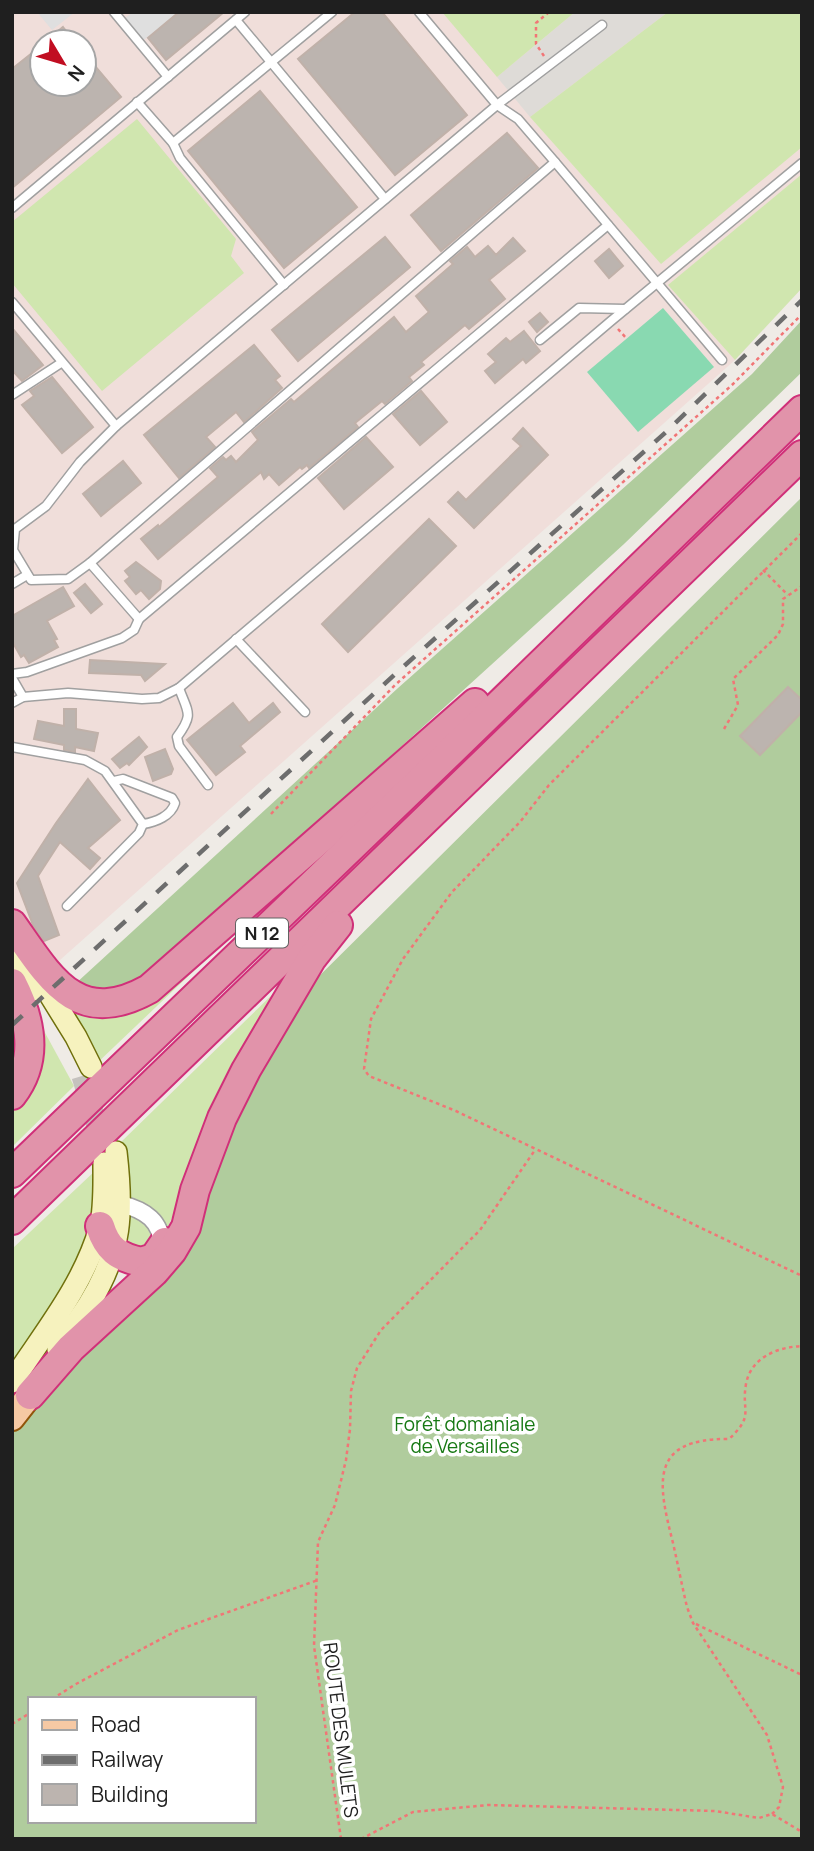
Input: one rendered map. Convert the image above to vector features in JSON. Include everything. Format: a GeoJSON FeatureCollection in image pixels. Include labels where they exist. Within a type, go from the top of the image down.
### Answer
{"type":"FeatureCollection","features":[{"type":"Feature","properties":{"kind":"highway","name":"N 12"},"geometry":{"type":"LineString","coordinates":[[12,1173],[802,410]]}},
{"type":"Feature","properties":{"kind":"highway","name":"N 12"},"geometry":{"type":"LineString","coordinates":[[12,1220],[802,455]]}},
{"type":"Feature","properties":{"kind":"highway"},"geometry":{"type":"LineString","coordinates":[[12,924],[41,965],[74,996],[87,1002],[107,1005],[128,1000],[149,989],[480,699],[512,692]]}},
{"type":"Feature","properties":{"kind":"highway"},"geometry":{"type":"LineString","coordinates":[[18,1393],[72,1348],[173,1251],[186,1227],[195,1190],[222,1118],[246,1070],[312,958],[344,918],[356,887]]}},
{"type":"Feature","properties":{"kind":"highway"},"geometry":{"type":"LineString","coordinates":[[12,983],[21,1002],[30,1037],[22,1083],[12,1095]]}},
{"type":"Feature","properties":{"kind":"highway"},"geometry":{"type":"LineString","coordinates":[[100,1226],[107,1246],[114,1252],[141,1262],[154,1258],[195,1190]]}},
{"type":"Feature","properties":{"kind":"main road"},"geometry":{"type":"LineString","coordinates":[[12,935],[76,1037],[87,1072],[66,1045],[12,957]]}},
{"type":"Feature","properties":{"kind":"main road"},"geometry":{"type":"LineString","coordinates":[[12,1418],[18,1393],[70,1296],[100,1226],[110,1158],[121,1204],[114,1252],[88,1305],[18,1393]]}},
{"type":"Feature","properties":{"kind":"street"},"geometry":{"type":"LineString","coordinates":[[121,1204],[136,1208],[152,1218],[162,1233],[162,1247]]}},
{"type":"Feature","properties":{"kind":"lane"},"geometry":{"type":"LineString","coordinates":[[114,12],[168,77]]}},
{"type":"Feature","properties":{"kind":"lane"},"geometry":{"type":"LineString","coordinates":[[12,208],[245,12]]}},
{"type":"Feature","properties":{"kind":"lane"},"geometry":{"type":"LineString","coordinates":[[173,143],[332,12]]}},
{"type":"Feature","properties":{"kind":"lane"},"geometry":{"type":"LineString","coordinates":[[419,13],[497,105],[518,119],[722,360]]}},
{"type":"Feature","properties":{"kind":"lane"},"geometry":{"type":"LineString","coordinates":[[236,20],[385,199]]}},
{"type":"Feature","properties":{"kind":"lane"},"geometry":{"type":"LineString","coordinates":[[555,162],[90,563],[68,579],[31,580],[27,575],[13,550],[15,529],[46,506],[80,462],[116,426],[497,105],[601,25]]}},
{"type":"Feature","properties":{"kind":"lane"},"geometry":{"type":"LineString","coordinates":[[137,102],[173,143],[180,158],[284,285]]}},
{"type":"Feature","properties":{"kind":"lane"},"geometry":{"type":"LineString","coordinates":[[12,703],[23,697],[68,693],[159,698],[178,688],[657,282],[802,163]]}},
{"type":"Feature","properties":{"kind":"lane"},"geometry":{"type":"LineString","coordinates":[[23,697],[12,676],[122,638],[134,630],[139,619],[608,225]]}},
{"type":"Feature","properties":{"kind":"lane"},"geometry":{"type":"LineString","coordinates":[[12,302],[116,426]]}},
{"type":"Feature","properties":{"kind":"lane"},"geometry":{"type":"LineString","coordinates":[[540,340],[579,308],[625,309]]}},
{"type":"Feature","properties":{"kind":"lane"},"geometry":{"type":"LineString","coordinates":[[12,395],[61,363]]}},
{"type":"Feature","properties":{"kind":"lane"},"geometry":{"type":"LineString","coordinates":[[90,563],[139,619]]}},
{"type":"Feature","properties":{"kind":"lane"},"geometry":{"type":"LineString","coordinates":[[12,584],[27,575]]}},
{"type":"Feature","properties":{"kind":"lane"},"geometry":{"type":"LineString","coordinates":[[236,639],[305,712]]}},
{"type":"Feature","properties":{"kind":"lane"},"geometry":{"type":"LineString","coordinates":[[178,688],[189,714],[188,722],[177,737],[179,746],[208,785]]}},
{"type":"Feature","properties":{"kind":"lane"},"geometry":{"type":"LineString","coordinates":[[12,747],[85,760],[105,771],[143,824]]}},
{"type":"Feature","properties":{"kind":"lane"},"geometry":{"type":"LineString","coordinates":[[114,781],[123,779],[172,798],[175,803],[169,814],[143,824]]}},
{"type":"Feature","properties":{"kind":"lane"},"geometry":{"type":"LineString","coordinates":[[67,906],[139,833],[143,824]]}},
{"type":"Feature","properties":{"kind":"path"},"geometry":{"type":"LineString","coordinates":[[548,12],[536,23],[536,44],[550,64]]}},
{"type":"Feature","properties":{"kind":"path"},"geometry":{"type":"LineString","coordinates":[[271,814],[395,685],[732,385],[802,314]]}},
{"type":"Feature","properties":{"kind":"path"},"geometry":{"type":"LineString","coordinates":[[802,533],[549,785],[512,830],[459,884],[399,965],[371,1019],[364,1069],[369,1076],[456,1111],[802,1276]]}},
{"type":"Feature","properties":{"kind":"path"},"geometry":{"type":"LineString","coordinates":[[763,570],[788,595]]}},
{"type":"Feature","properties":{"kind":"path"},"geometry":{"type":"LineString","coordinates":[[724,729],[738,705],[733,678],[778,635],[783,624],[783,599],[802,586]]}},
{"type":"Feature","properties":{"kind":"path","name":"ROUTE DES MULETS"},"geometry":{"type":"LineString","coordinates":[[341,1839],[314,1646],[318,1542],[335,1505],[346,1460],[351,1391],[357,1368],[381,1330],[480,1230],[535,1150]]}},
{"type":"Feature","properties":{"kind":"path"},"geometry":{"type":"LineString","coordinates":[[361,1839],[413,1812],[488,1805],[715,1811],[759,1818],[772,1814],[779,1807],[783,1787],[767,1735],[693,1622],[687,1607],[663,1511],[661,1480],[670,1458],[687,1444],[704,1439],[729,1439],[741,1428],[747,1412],[746,1384],[753,1366],[769,1352],[802,1346]]}},
{"type":"Feature","properties":{"kind":"path"},"geometry":{"type":"LineString","coordinates":[[55,1697],[178,1630],[318,1580]]}},
{"type":"Feature","properties":{"kind":"path"},"geometry":{"type":"LineString","coordinates":[[693,1622],[802,1675]]}},
{"type":"Feature","properties":{"kind":"path"},"geometry":{"type":"LineString","coordinates":[[12,1724],[28,1714]]}},
{"type":"Feature","properties":{"kind":"path"},"geometry":{"type":"LineString","coordinates":[[772,1814],[802,1832]]}},
{"type":"Feature","properties":{"kind":"shaded area"},"geometry":{"type":"Polygon","coordinates":[[[12,12],[802,12],[802,288],[735,360],[51,968],[12,903],[12,12]]]}},
{"type":"Feature","properties":{"kind":"shaded area"},"geometry":{"type":"Polygon","coordinates":[[[37,12],[75,12],[55,28],[50,28],[37,12]]]}},
{"type":"Feature","properties":{"kind":"shaded area"},"geometry":{"type":"Polygon","coordinates":[[[133,12],[179,12],[140,43],[121,21],[133,12]]]}},
{"type":"Feature","properties":{"kind":"shaded area"},"geometry":{"type":"Polygon","coordinates":[[[575,12],[668,12],[530,117],[497,77],[575,12]]]}},
{"type":"Feature","properties":{"kind":"green space"},"geometry":{"type":"Polygon","coordinates":[[[442,12],[575,12],[497,77],[442,12]]]}},
{"type":"Feature","properties":{"kind":"green space"},"geometry":{"type":"Polygon","coordinates":[[[668,12],[802,12],[802,147],[661,264],[530,117],[668,12]]]}},
{"type":"Feature","properties":{"kind":"green space"},"geometry":{"type":"Polygon","coordinates":[[[137,119],[236,239],[231,256],[244,273],[102,391],[12,283],[12,222],[137,119]]]}},
{"type":"Feature","properties":{"kind":"green space"},"geometry":{"type":"Polygon","coordinates":[[[802,174],[802,288],[735,360],[668,285],[802,174]]]}},
{"type":"Feature","properties":{"kind":"green space"},"geometry":{"type":"Polygon","coordinates":[[[663,308],[714,367],[638,432],[587,372],[663,308]]]}},
{"type":"Feature","properties":{"kind":"green space"},"geometry":{"type":"Polygon","coordinates":[[[802,320],[802,372],[624,544],[140,984],[121,993],[74,985],[398,688],[752,374],[802,320]]]}},
{"type":"Feature","properties":{"kind":"green space","name":"Forêt domaniale de Versailles"},"geometry":{"type":"Polygon","coordinates":[[[802,497],[802,1839],[12,1839],[12,1431],[25,1421],[92,1343],[146,1295],[232,1130],[296,999],[802,497]]]}},
{"type":"Feature","properties":{"kind":"green space"},"geometry":{"type":"Polygon","coordinates":[[[242,925],[94,1066],[61,995],[242,925]]]}},
{"type":"Feature","properties":{"kind":"green space"},"geometry":{"type":"Polygon","coordinates":[[[279,988],[166,1232],[129,1201],[120,1143],[279,988]]]}},
{"type":"Feature","properties":{"kind":"green space"},"geometry":{"type":"Polygon","coordinates":[[[37,1018],[74,1086],[12,1147],[12,1105],[37,1018]]]}},
{"type":"Feature","properties":{"kind":"green space"},"geometry":{"type":"Polygon","coordinates":[[[96,1170],[90,1228],[82,1261],[12,1374],[12,1249],[96,1170]]]}},
{"type":"Feature","properties":{"kind":"green space"},"geometry":{"type":"Polygon","coordinates":[[[129,1213],[147,1227],[154,1243],[126,1254],[123,1215],[129,1213]]]}},
{"type":"Feature","properties":{"kind":"building"},"geometry":{"type":"Polygon","coordinates":[[[179,12],[224,12],[166,60],[148,38],[179,12]]]}},
{"type":"Feature","properties":{"kind":"building"},"geometry":{"type":"Polygon","coordinates":[[[355,12],[382,12],[467,115],[395,175],[298,59],[355,12]]]}},
{"type":"Feature","properties":{"kind":"building"},"geometry":{"type":"Polygon","coordinates":[[[28,56],[28,98],[98,98],[98,70],[121,97],[12,188],[12,69],[28,56]]]}},
{"type":"Feature","properties":{"kind":"building"},"geometry":{"type":"Polygon","coordinates":[[[260,91],[357,207],[284,268],[188,151],[260,91]]]}},
{"type":"Feature","properties":{"kind":"building"},"geometry":{"type":"Polygon","coordinates":[[[507,133],[538,168],[441,251],[411,215],[507,133]]]}},
{"type":"Feature","properties":{"kind":"building"},"geometry":{"type":"Polygon","coordinates":[[[385,237],[410,267],[298,361],[272,330],[385,237]]]}},
{"type":"Feature","properties":{"kind":"building"},"geometry":{"type":"Polygon","coordinates":[[[513,238],[525,251],[489,280],[505,299],[469,329],[465,325],[421,362],[424,365],[409,377],[412,381],[385,404],[382,401],[355,423],[358,427],[309,468],[307,465],[302,469],[300,467],[279,485],[269,474],[264,479],[261,472],[158,559],[141,539],[218,477],[210,468],[223,457],[226,460],[231,456],[236,462],[258,440],[252,432],[291,399],[294,402],[394,317],[406,332],[429,312],[416,296],[453,264],[450,261],[467,247],[475,257],[488,246],[496,255],[513,238]]]}},
{"type":"Feature","properties":{"kind":"building"},"geometry":{"type":"Polygon","coordinates":[[[609,249],[623,266],[609,278],[595,261],[609,249]]]}},
{"type":"Feature","properties":{"kind":"building"},"geometry":{"type":"Polygon","coordinates":[[[540,313],[548,322],[537,332],[529,322],[540,313]]]}},
{"type":"Feature","properties":{"kind":"building"},"geometry":{"type":"Polygon","coordinates":[[[12,328],[43,365],[22,381],[12,370],[12,328]]]}},
{"type":"Feature","properties":{"kind":"building"},"geometry":{"type":"Polygon","coordinates":[[[524,331],[540,351],[526,363],[523,359],[495,383],[485,371],[496,362],[488,354],[506,338],[510,342],[524,331]]]}},
{"type":"Feature","properties":{"kind":"building"},"geometry":{"type":"Polygon","coordinates":[[[254,345],[280,376],[275,380],[282,388],[244,422],[236,412],[206,437],[215,447],[179,478],[144,435],[254,345]]]}},
{"type":"Feature","properties":{"kind":"building"},"geometry":{"type":"Polygon","coordinates":[[[52,377],[93,427],[62,453],[22,405],[34,396],[30,391],[52,377]]]}},
{"type":"Feature","properties":{"kind":"building"},"geometry":{"type":"Polygon","coordinates":[[[421,391],[447,422],[420,445],[393,414],[421,391]]]}},
{"type":"Feature","properties":{"kind":"building"},"geometry":{"type":"Polygon","coordinates":[[[523,428],[548,455],[474,528],[448,502],[458,492],[466,500],[521,446],[513,439],[523,428]]]}},
{"type":"Feature","properties":{"kind":"building"},"geometry":{"type":"Polygon","coordinates":[[[366,437],[393,467],[344,509],[318,478],[366,437]]]}},
{"type":"Feature","properties":{"kind":"building"},"geometry":{"type":"Polygon","coordinates":[[[123,461],[141,483],[101,516],[83,494],[123,461]]]}},
{"type":"Feature","properties":{"kind":"building"},"geometry":{"type":"Polygon","coordinates":[[[429,519],[456,546],[348,652],[322,624],[429,519]]]}},
{"type":"Feature","properties":{"kind":"building"},"geometry":{"type":"Polygon","coordinates":[[[136,562],[161,581],[160,589],[149,599],[141,590],[136,594],[125,581],[130,577],[125,571],[136,562]]]}},
{"type":"Feature","properties":{"kind":"building"},"geometry":{"type":"Polygon","coordinates":[[[85,584],[102,604],[91,613],[74,593],[85,584]]]}},
{"type":"Feature","properties":{"kind":"building"},"geometry":{"type":"Polygon","coordinates":[[[63,587],[74,606],[47,621],[57,639],[54,640],[58,647],[29,663],[24,655],[21,657],[12,641],[12,616],[63,587]]]}},
{"type":"Feature","properties":{"kind":"building"},"geometry":{"type":"Polygon","coordinates":[[[90,660],[165,664],[145,681],[141,675],[89,673],[90,660]]]}},
{"type":"Feature","properties":{"kind":"building"},"geometry":{"type":"Polygon","coordinates":[[[788,687],[802,700],[802,712],[760,755],[740,736],[788,687]]]}},
{"type":"Feature","properties":{"kind":"building"},"geometry":{"type":"Polygon","coordinates":[[[233,703],[249,723],[273,703],[280,712],[240,746],[245,752],[216,775],[187,740],[233,703]]]}},
{"type":"Feature","properties":{"kind":"building"},"geometry":{"type":"Polygon","coordinates":[[[64,709],[76,709],[76,729],[98,733],[94,751],[75,747],[75,752],[64,750],[64,745],[34,739],[38,721],[64,726],[64,709]]]}},
{"type":"Feature","properties":{"kind":"building"},"geometry":{"type":"Polygon","coordinates":[[[139,737],[147,747],[129,765],[127,763],[120,768],[112,759],[139,737]]]}},
{"type":"Feature","properties":{"kind":"building"},"geometry":{"type":"Polygon","coordinates":[[[165,749],[173,769],[171,774],[153,781],[145,757],[165,749]]]}},
{"type":"Feature","properties":{"kind":"building"},"geometry":{"type":"Polygon","coordinates":[[[88,779],[120,820],[88,848],[100,858],[90,869],[60,842],[38,876],[59,935],[44,941],[33,925],[17,883],[88,779]]]}},
{"type":"Feature","properties":{"kind":"tunnel"},"geometry":{"type":"LineString","coordinates":[[82,1076],[101,1145]]}},
{"type":"Feature","properties":{"kind":"railway"},"geometry":{"type":"LineString","coordinates":[[12,1025],[403,667],[666,432],[802,300]]}}]}
